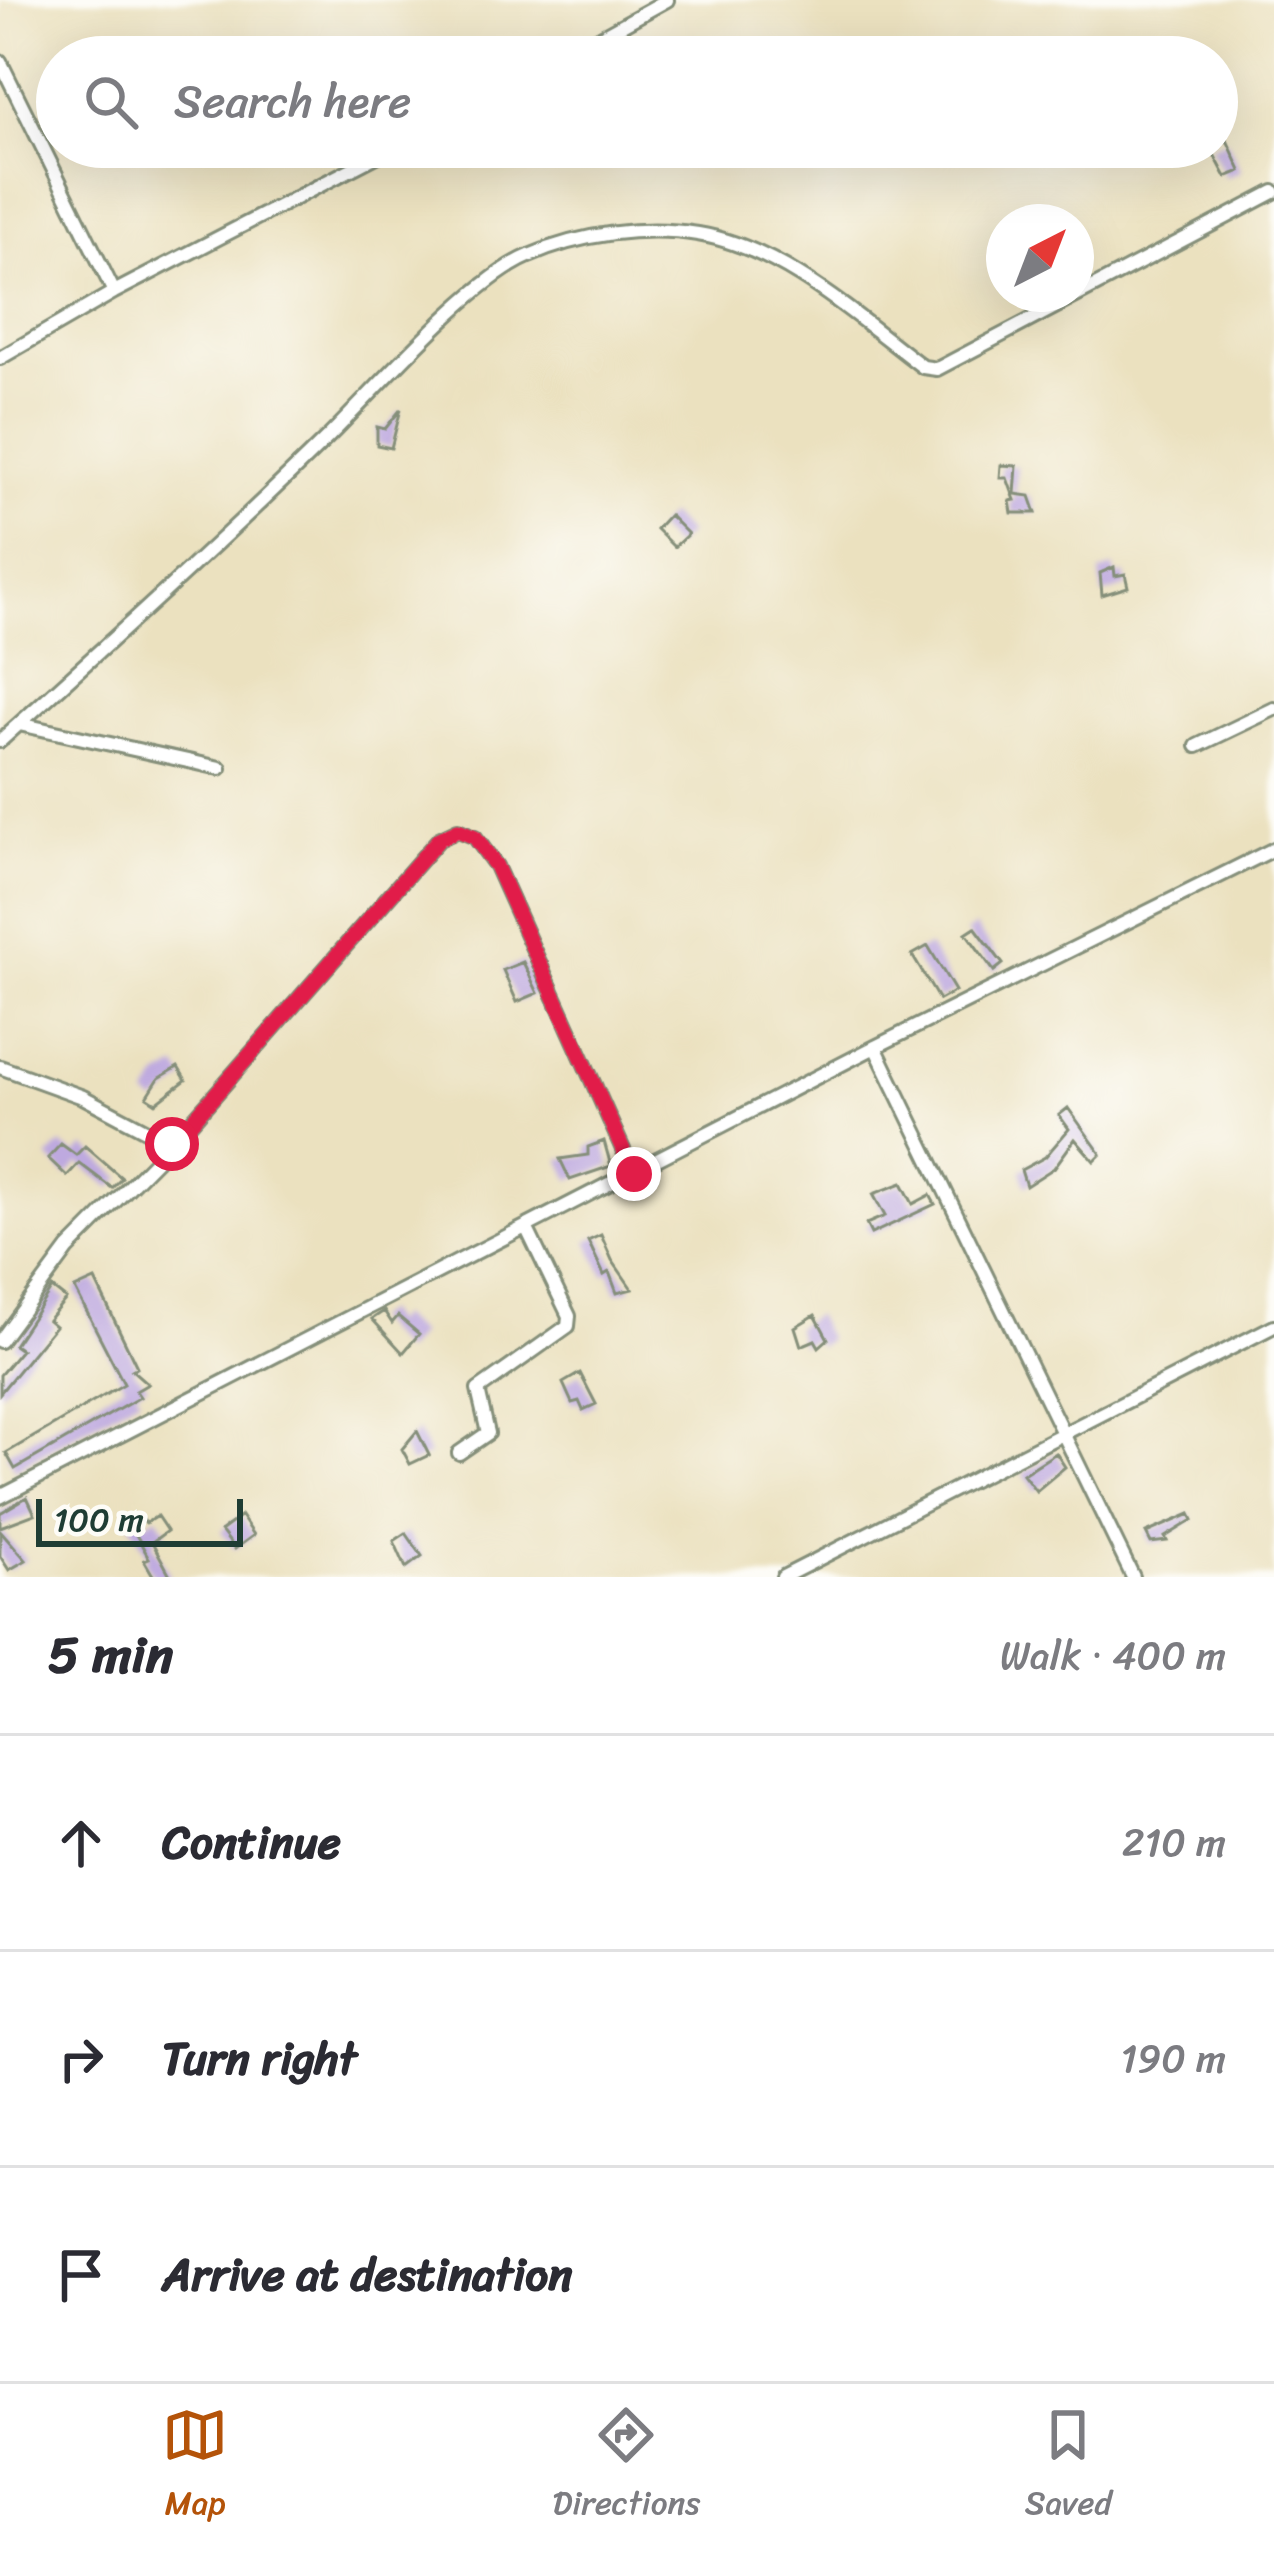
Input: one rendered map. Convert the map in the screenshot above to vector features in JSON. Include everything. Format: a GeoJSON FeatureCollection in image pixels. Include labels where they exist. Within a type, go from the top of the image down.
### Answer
{"type":"FeatureCollection","features":[{"type":"Feature","properties":{"kind":"street"},"geometry":{"type":"LineString","coordinates":[[602,36],[667,0]]}},
{"type":"Feature","properties":{"kind":"street"},"geometry":{"type":"LineString","coordinates":[[0,61],[36,134]]}},
{"type":"Feature","properties":{"kind":"street"},"geometry":{"type":"LineString","coordinates":[[53,168],[114,292]]}},
{"type":"Feature","properties":{"kind":"street"},"geometry":{"type":"LineString","coordinates":[[0,358],[114,292],[353,168]]}},
{"type":"Feature","properties":{"kind":"street"},"geometry":{"type":"LineString","coordinates":[[0,741],[438,328],[526,257],[602,236],[647,231],[698,234],[742,245],[843,305],[923,367],[937,369],[1274,193]]}},
{"type":"Feature","properties":{"kind":"street"},"geometry":{"type":"LineString","coordinates":[[1197,746],[1274,709]]}},
{"type":"Feature","properties":{"kind":"street"},"geometry":{"type":"LineString","coordinates":[[19,724],[220,768]]}},
{"type":"Feature","properties":{"kind":"street"},"geometry":{"type":"LineString","coordinates":[[0,1341],[68,1249],[172,1144],[439,839],[458,830],[475,837],[496,866],[634,1174]]}},
{"type":"Feature","properties":{"kind":"street"},"geometry":{"type":"LineString","coordinates":[[0,1497],[875,1047],[1274,849]]}},
{"type":"Feature","properties":{"kind":"street"},"geometry":{"type":"LineString","coordinates":[[875,1047],[1133,1577]]}},
{"type":"Feature","properties":{"kind":"street"},"geometry":{"type":"LineString","coordinates":[[0,1067],[82,1097],[172,1144]]}},
{"type":"Feature","properties":{"kind":"street"},"geometry":{"type":"LineString","coordinates":[[459,1453],[488,1433],[478,1390],[568,1326],[569,1316],[527,1229]]}},
{"type":"Feature","properties":{"kind":"street"},"geometry":{"type":"LineString","coordinates":[[783,1577],[1274,1327]]}},
{"type":"Feature","properties":{"kind":"building"},"geometry":{"type":"Polygon","coordinates":[[[1238,164],[1241,171],[1226,177],[1221,168],[1238,164]]]}},
{"type":"Feature","properties":{"kind":"building"},"geometry":{"type":"Polygon","coordinates":[[[401,409],[391,448],[377,445],[377,427],[385,429],[401,409]]]}},
{"type":"Feature","properties":{"kind":"building"},"geometry":{"type":"Polygon","coordinates":[[[1001,465],[1017,466],[1015,494],[1030,496],[1036,513],[1012,513],[1010,501],[1015,500],[1007,478],[1000,478],[1001,465]]]}},
{"type":"Feature","properties":{"kind":"building"},"geometry":{"type":"Polygon","coordinates":[[[669,515],[688,534],[674,547],[656,529],[669,515]]]}},
{"type":"Feature","properties":{"kind":"building"},"geometry":{"type":"Polygon","coordinates":[[[1114,567],[1115,576],[1125,574],[1128,587],[1102,595],[1100,573],[1114,567]]]}},
{"type":"Feature","properties":{"kind":"building"},"geometry":{"type":"Polygon","coordinates":[[[975,927],[1003,964],[994,971],[966,933],[975,927]]]}},
{"type":"Feature","properties":{"kind":"building"},"geometry":{"type":"Polygon","coordinates":[[[928,946],[955,991],[939,1000],[912,955],[928,946]]]}},
{"type":"Feature","properties":{"kind":"building"},"geometry":{"type":"Polygon","coordinates":[[[523,962],[538,993],[517,1002],[503,970],[523,962]]]}},
{"type":"Feature","properties":{"kind":"building"},"geometry":{"type":"Polygon","coordinates":[[[178,1067],[186,1080],[156,1103],[147,1097],[159,1078],[178,1067]]]}},
{"type":"Feature","properties":{"kind":"building"},"geometry":{"type":"Polygon","coordinates":[[[1068,1108],[1101,1154],[1094,1161],[1075,1139],[1054,1168],[1026,1186],[1021,1170],[1045,1157],[1069,1129],[1059,1115],[1068,1108]]]}},
{"type":"Feature","properties":{"kind":"building"},"geometry":{"type":"Polygon","coordinates":[[[604,1141],[611,1166],[570,1180],[560,1159],[588,1155],[588,1147],[604,1141]]]}},
{"type":"Feature","properties":{"kind":"building"},"geometry":{"type":"Polygon","coordinates":[[[61,1144],[76,1155],[85,1146],[122,1178],[112,1188],[79,1163],[67,1176],[48,1158],[61,1144]]]}},
{"type":"Feature","properties":{"kind":"building"},"geometry":{"type":"Polygon","coordinates":[[[902,1183],[913,1204],[930,1195],[935,1204],[871,1234],[866,1224],[885,1216],[873,1194],[902,1183]]]}},
{"type":"Feature","properties":{"kind":"building"},"geometry":{"type":"Polygon","coordinates":[[[601,1235],[632,1289],[617,1293],[609,1272],[604,1275],[588,1241],[601,1235]]]}},
{"type":"Feature","properties":{"kind":"building"},"geometry":{"type":"Polygon","coordinates":[[[95,1280],[137,1367],[132,1370],[148,1384],[136,1391],[140,1397],[15,1469],[6,1453],[124,1384],[75,1289],[95,1280]]]}},
{"type":"Feature","properties":{"kind":"building"},"geometry":{"type":"Polygon","coordinates":[[[52,1288],[66,1299],[48,1320],[55,1326],[0,1393],[0,1375],[21,1350],[14,1345],[52,1288]]]}},
{"type":"Feature","properties":{"kind":"building"},"geometry":{"type":"Polygon","coordinates":[[[384,1311],[392,1323],[398,1316],[419,1334],[403,1353],[372,1319],[384,1311]]]}},
{"type":"Feature","properties":{"kind":"building"},"geometry":{"type":"Polygon","coordinates":[[[815,1315],[828,1339],[819,1347],[815,1340],[801,1346],[795,1327],[815,1315]]]}},
{"type":"Feature","properties":{"kind":"building"},"geometry":{"type":"Polygon","coordinates":[[[580,1373],[596,1404],[583,1410],[579,1401],[572,1403],[563,1383],[580,1373]]]}},
{"type":"Feature","properties":{"kind":"building"},"geometry":{"type":"Polygon","coordinates":[[[417,1431],[429,1455],[410,1464],[402,1449],[417,1431]]]}},
{"type":"Feature","properties":{"kind":"building"},"geometry":{"type":"Polygon","coordinates":[[[1056,1453],[1065,1467],[1036,1491],[1023,1474],[1056,1453]]]}},
{"type":"Feature","properties":{"kind":"building"},"geometry":{"type":"Polygon","coordinates":[[[27,1497],[35,1514],[0,1527],[0,1513],[27,1497]]]}},
{"type":"Feature","properties":{"kind":"building"},"geometry":{"type":"Polygon","coordinates":[[[1190,1514],[1193,1520],[1165,1537],[1167,1541],[1151,1543],[1146,1533],[1190,1514]]]}},
{"type":"Feature","properties":{"kind":"building"},"geometry":{"type":"Polygon","coordinates":[[[138,1516],[146,1523],[157,1516],[167,1531],[152,1542],[171,1577],[154,1577],[144,1560],[149,1558],[130,1524],[138,1516]]]}},
{"type":"Feature","properties":{"kind":"building"},"geometry":{"type":"Polygon","coordinates":[[[241,1516],[254,1535],[235,1549],[221,1531],[241,1516]]]}},
{"type":"Feature","properties":{"kind":"building"},"geometry":{"type":"Polygon","coordinates":[[[0,1530],[26,1560],[9,1570],[0,1556],[0,1530]]]}},
{"type":"Feature","properties":{"kind":"building"},"geometry":{"type":"Polygon","coordinates":[[[406,1533],[422,1556],[406,1568],[394,1541],[406,1533]]]}},
{"type":"Feature","properties":{"kind":"route"},"geometry":{"type":"LineString","coordinates":[[172,1144],[439,839],[458,830],[475,837],[496,866],[634,1174]]}}]}
